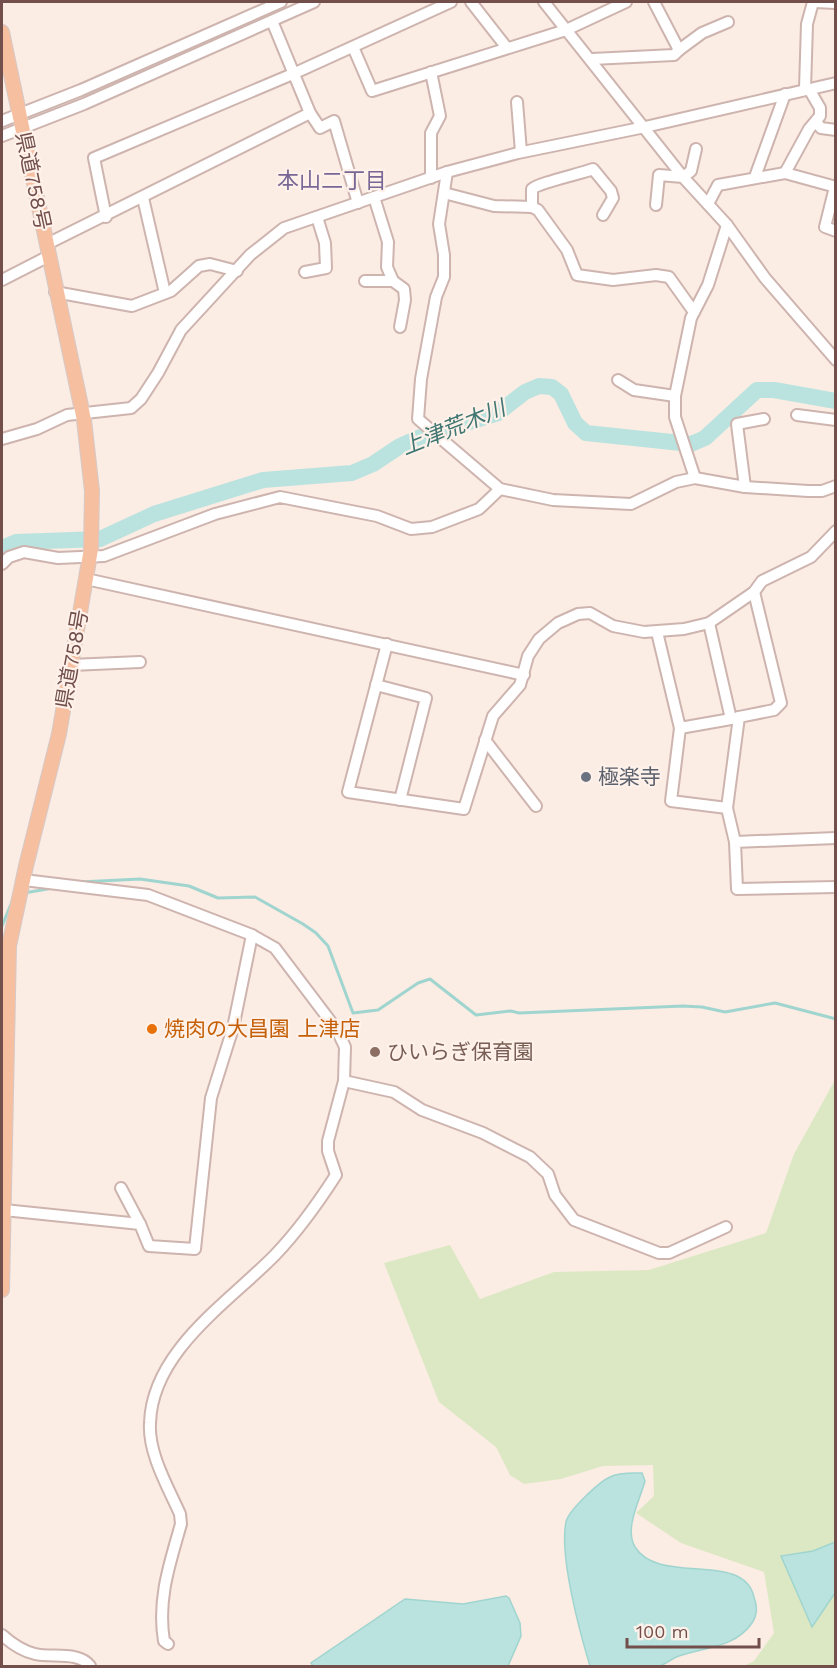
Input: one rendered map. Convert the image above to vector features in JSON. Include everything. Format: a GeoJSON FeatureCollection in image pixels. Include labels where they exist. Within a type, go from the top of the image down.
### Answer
{"type":"FeatureCollection","features":[{"type":"Feature","properties":{"kind":"main road","name":"県道758号"},"geometry":{"type":"LineString","coordinates":[[2,32],[82,413],[91,476],[90,554],[86,579],[59,734],[8,956],[2,1290]]}},
{"type":"Feature","properties":{"kind":"street"},"geometry":{"type":"LineString","coordinates":[[2,121],[81,90],[264,5],[281,2]]}},
{"type":"Feature","properties":{"kind":"street"},"geometry":{"type":"LineString","coordinates":[[2,136],[23,129],[314,2]]}},
{"type":"Feature","properties":{"kind":"street"},"geometry":{"type":"LineString","coordinates":[[106,217],[94,158],[295,73],[451,2]]}},
{"type":"Feature","properties":{"kind":"street"},"geometry":{"type":"LineString","coordinates":[[471,2],[507,48]]}},
{"type":"Feature","properties":{"kind":"street"},"geometry":{"type":"LineString","coordinates":[[544,2],[592,59],[683,177],[727,225],[765,278],[834,355]]}},
{"type":"Feature","properties":{"kind":"street"},"geometry":{"type":"LineString","coordinates":[[353,47],[372,91],[566,30],[626,2]]}},
{"type":"Feature","properties":{"kind":"street"},"geometry":{"type":"LineString","coordinates":[[654,2],[679,50]]}},
{"type":"Feature","properties":{"kind":"street"},"geometry":{"type":"LineString","coordinates":[[785,173],[809,129],[820,116],[820,108],[807,89],[807,24],[814,2],[836,3]]}},
{"type":"Feature","properties":{"kind":"street"},"geometry":{"type":"LineString","coordinates":[[272,21],[310,113],[320,128],[334,120],[358,203]]}},
{"type":"Feature","properties":{"kind":"street"},"geometry":{"type":"LineString","coordinates":[[592,59],[674,55],[702,33],[728,22]]}},
{"type":"Feature","properties":{"kind":"street"},"geometry":{"type":"LineString","coordinates":[[431,72],[440,116],[430,133],[431,178]]}},
{"type":"Feature","properties":{"kind":"street"},"geometry":{"type":"LineString","coordinates":[[2,439],[37,429],[68,415],[131,408],[141,399],[181,330],[250,255],[284,228],[447,172],[521,152],[645,127],[836,83]]}},
{"type":"Feature","properties":{"kind":"street"},"geometry":{"type":"LineString","coordinates":[[755,177],[785,94]]}},
{"type":"Feature","properties":{"kind":"street"},"geometry":{"type":"LineString","coordinates":[[517,102],[521,152]]}},
{"type":"Feature","properties":{"kind":"street"},"geometry":{"type":"LineString","coordinates":[[2,280],[48,250],[106,217],[310,113]]}},
{"type":"Feature","properties":{"kind":"street"},"geometry":{"type":"LineString","coordinates":[[816,122],[820,128],[836,130]]}},
{"type":"Feature","properties":{"kind":"street"},"geometry":{"type":"LineString","coordinates":[[656,205],[659,175],[683,177],[691,171],[696,149]]}},
{"type":"Feature","properties":{"kind":"street"},"geometry":{"type":"LineString","coordinates":[[532,207],[532,189],[537,184],[562,180],[593,169],[611,191],[613,198],[603,215]]}},
{"type":"Feature","properties":{"kind":"street"},"geometry":{"type":"LineString","coordinates":[[447,172],[439,224],[444,255],[444,278],[435,297],[421,378],[418,419],[500,489],[553,500],[620,505],[631,504],[676,482],[695,478],[745,487],[808,491],[822,491],[836,486]]}},
{"type":"Feature","properties":{"kind":"street"},"geometry":{"type":"LineString","coordinates":[[708,204],[718,186],[785,173],[835,187],[825,227],[836,231]]}},
{"type":"Feature","properties":{"kind":"street"},"geometry":{"type":"LineString","coordinates":[[444,193],[494,206],[532,207],[538,210],[567,250],[577,275],[613,280],[656,275],[669,277],[694,312]]}},
{"type":"Feature","properties":{"kind":"street"},"geometry":{"type":"LineString","coordinates":[[374,197],[388,242],[387,267],[393,281],[405,289],[400,327]]}},
{"type":"Feature","properties":{"kind":"street"},"geometry":{"type":"LineString","coordinates":[[143,198],[165,294]]}},
{"type":"Feature","properties":{"kind":"street"},"geometry":{"type":"LineString","coordinates":[[305,272],[326,268],[325,243],[317,217]]}},
{"type":"Feature","properties":{"kind":"street"},"geometry":{"type":"LineString","coordinates":[[695,478],[675,417],[675,396],[694,312],[708,285],[727,225]]}},
{"type":"Feature","properties":{"kind":"street"},"geometry":{"type":"LineString","coordinates":[[55,292],[132,306],[165,294],[199,266],[210,264],[237,271]]}},
{"type":"Feature","properties":{"kind":"street"},"geometry":{"type":"LineString","coordinates":[[365,281],[393,281]]}},
{"type":"Feature","properties":{"kind":"street"},"geometry":{"type":"LineString","coordinates":[[618,381],[634,390],[675,396]]}},
{"type":"Feature","properties":{"kind":"street"},"geometry":{"type":"LineString","coordinates":[[797,415],[836,420]]}},
{"type":"Feature","properties":{"kind":"street"},"geometry":{"type":"LineString","coordinates":[[745,487],[737,423],[764,418]]}},
{"type":"Feature","properties":{"kind":"street"},"geometry":{"type":"LineString","coordinates":[[2,564],[9,557],[24,552],[58,558],[119,552],[140,541],[215,514],[280,497],[377,516],[411,529],[432,527],[457,519],[479,508],[500,489]]}},
{"type":"Feature","properties":{"kind":"street"},"geometry":{"type":"LineString","coordinates":[[387,644],[348,792],[464,809],[493,716],[520,685],[528,656],[539,639],[558,623],[578,614],[590,613],[625,630],[657,632],[709,623],[754,592],[762,581],[811,557],[836,531]]}},
{"type":"Feature","properties":{"kind":"street"},"geometry":{"type":"LineString","coordinates":[[86,579],[524,675]]}},
{"type":"Feature","properties":{"kind":"street"},"geometry":{"type":"LineString","coordinates":[[680,728],[774,710],[782,703],[754,592]]}},
{"type":"Feature","properties":{"kind":"street"},"geometry":{"type":"LineString","coordinates":[[709,623],[735,718],[727,808],[735,842],[737,889],[836,887]]}},
{"type":"Feature","properties":{"kind":"street"},"geometry":{"type":"LineString","coordinates":[[657,632],[680,728],[671,801],[727,808]]}},
{"type":"Feature","properties":{"kind":"street"},"geometry":{"type":"LineString","coordinates":[[71,665],[140,662]]}},
{"type":"Feature","properties":{"kind":"street"},"geometry":{"type":"LineString","coordinates":[[376,685],[426,698],[400,800]]}},
{"type":"Feature","properties":{"kind":"street"},"geometry":{"type":"LineString","coordinates":[[485,740],[536,806]]}},
{"type":"Feature","properties":{"kind":"street"},"geometry":{"type":"LineString","coordinates":[[735,842],[836,838]]}},
{"type":"Feature","properties":{"kind":"street"},"geometry":{"type":"LineString","coordinates":[[24,880],[148,895],[252,935],[275,948],[337,1030],[345,1047],[344,1081],[328,1141],[328,1151],[336,1175],[275,1255],[183,1343],[160,1380],[149,1425],[154,1448],[180,1514],[181,1524],[162,1592],[162,1628],[164,1641],[168,1644]]}},
{"type":"Feature","properties":{"kind":"street"},"geometry":{"type":"LineString","coordinates":[[121,1188],[149,1246],[195,1249],[211,1098],[233,1028],[252,935]]}},
{"type":"Feature","properties":{"kind":"street"},"geometry":{"type":"LineString","coordinates":[[344,1081],[394,1092],[422,1110],[483,1133],[530,1157],[548,1174],[555,1195],[574,1220],[659,1252],[669,1253],[726,1227]]}},
{"type":"Feature","properties":{"kind":"street"},"geometry":{"type":"LineString","coordinates":[[4,1210],[140,1224]]}},
{"type":"Feature","properties":{"kind":"street"},"geometry":{"type":"LineString","coordinates":[[2,1635],[23,1650],[51,1656],[70,1656],[86,1661],[90,1666]]}},
{"type":"Feature","properties":{"kind":"green space"},"geometry":{"type":"Polygon","coordinates":[[[835,1080],[835,1666],[744,1666],[754,1661],[774,1633],[764,1572],[681,1543],[636,1513],[654,1496],[653,1465],[603,1466],[561,1479],[524,1484],[510,1475],[496,1447],[439,1402],[384,1263],[450,1245],[480,1299],[554,1272],[649,1270],[766,1233],[794,1154],[835,1080]]]}},
{"type":"Feature","properties":{"kind":"water"},"geometry":{"type":"Polygon","coordinates":[[[642,1473],[645,1481],[631,1531],[635,1547],[647,1558],[662,1565],[734,1575],[747,1583],[754,1597],[756,1613],[752,1623],[745,1631],[728,1642],[676,1657],[661,1665],[652,1667],[590,1666],[568,1574],[565,1554],[566,1522],[578,1504],[605,1480],[617,1474],[642,1473]]]}},
{"type":"Feature","properties":{"kind":"water"},"geometry":{"type":"Polygon","coordinates":[[[835,1542],[835,1593],[812,1627],[781,1556],[813,1551],[835,1542]]]}},
{"type":"Feature","properties":{"kind":"water"},"geometry":{"type":"Polygon","coordinates":[[[506,1596],[520,1623],[521,1636],[508,1666],[313,1666],[311,1663],[405,1599],[463,1604],[506,1596]]]}},
{"type":"Feature","properties":{"kind":"waterway","name":"上津荒木川"},"geometry":{"type":"LineString","coordinates":[[2,548],[16,542],[100,539],[154,514],[263,480],[352,473],[373,464],[400,446],[418,438],[498,413],[525,392],[539,386],[552,387],[561,394],[575,423],[586,433],[691,444],[705,438],[757,390],[774,390],[836,401]]}},
{"type":"Feature","properties":{"kind":"waterway"},"geometry":{"type":"LineString","coordinates":[[80,882],[140,879],[189,886],[218,898],[255,897],[303,924],[316,933],[328,946],[353,1013],[378,1010],[418,983],[430,979],[476,1015],[511,1011],[519,1013],[683,1006],[725,1012],[775,1003],[836,1019]]}},
{"type":"Feature","properties":{"kind":"waterway"},"geometry":{"type":"LineString","coordinates":[[24,893],[53,888]]}},
{"type":"Feature","properties":{"kind":"waterway"},"geometry":{"type":"LineString","coordinates":[[2,926],[15,894]]}},
{"type":"Feature","properties":{"kind":"place","name":"極楽寺"},"geometry":{"type":"Point","coordinates":[586,777]}},
{"type":"Feature","properties":{"kind":"place","name":"焼肉の大昌園 上津店"},"geometry":{"type":"Point","coordinates":[152,1029]}},
{"type":"Feature","properties":{"kind":"place","name":"ひいらぎ保育園"},"geometry":{"type":"Point","coordinates":[375,1052]}},
{"type":"Feature","properties":{"kind":"district","name":"本山二丁目"},"geometry":{"type":"Point","coordinates":[332,180]}}]}
